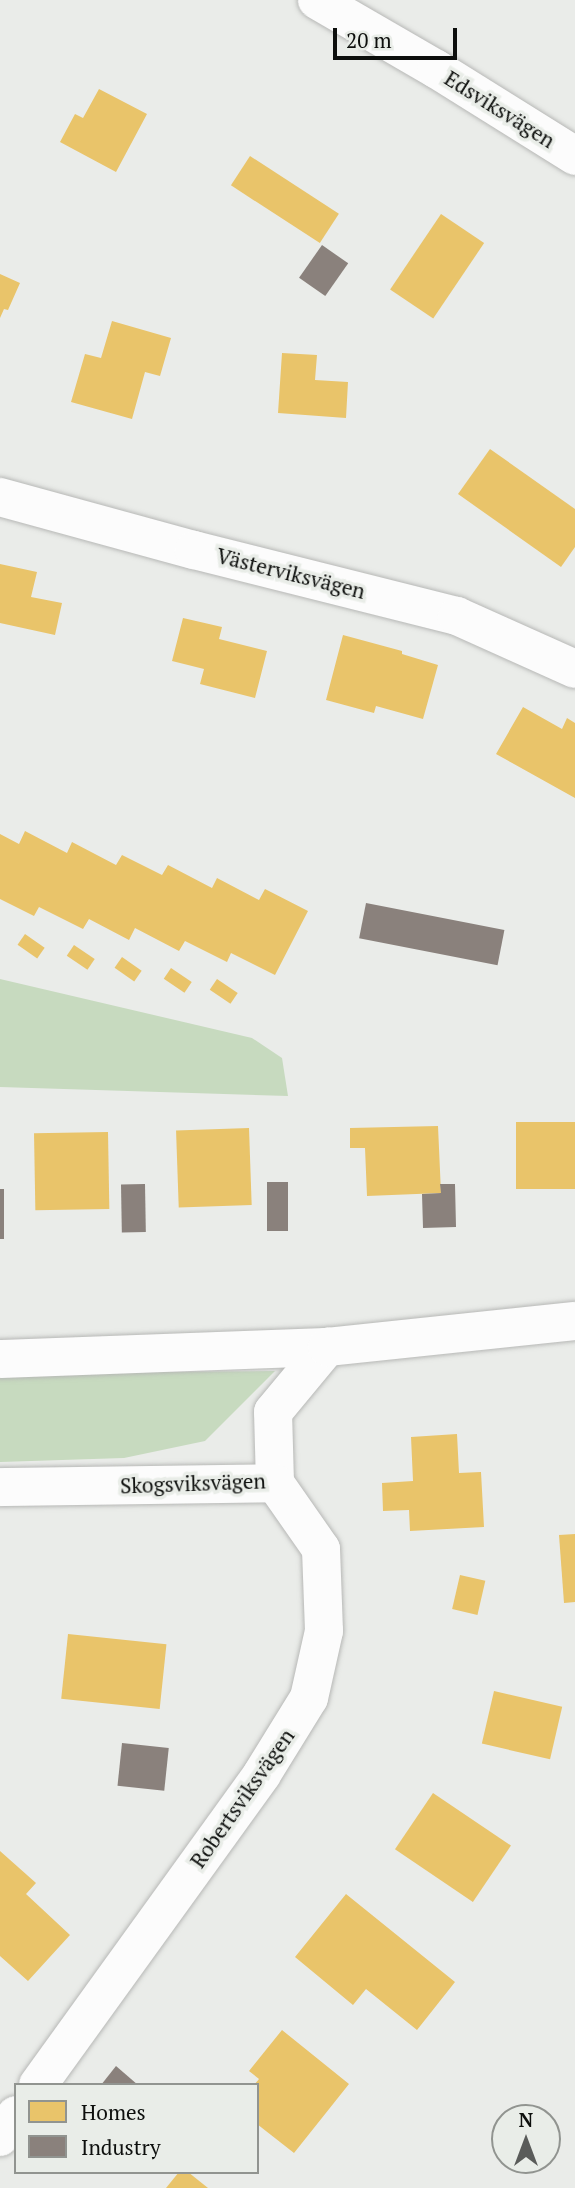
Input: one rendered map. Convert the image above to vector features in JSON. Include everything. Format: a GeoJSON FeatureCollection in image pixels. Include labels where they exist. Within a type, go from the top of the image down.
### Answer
{"type":"FeatureCollection","features":[{"type":"Feature","properties":{"kind":"street","name":"Edsviksvägen"},"geometry":{"type":"LineString","coordinates":[[317,0],[436,69],[575,156]]}},
{"type":"Feature","properties":{"kind":"street","name":"Västerviksvägen"},"geometry":{"type":"LineString","coordinates":[[0,497],[457,616],[575,669]]}},
{"type":"Feature","properties":{"kind":"street"},"geometry":{"type":"LineString","coordinates":[[0,1359],[327,1346],[575,1321]]}},
{"type":"Feature","properties":{"kind":"street","name":"Skogsviksvägen"},"geometry":{"type":"LineString","coordinates":[[0,1487],[275,1483],[273,1412],[327,1346]]}},
{"type":"Feature","properties":{"kind":"street","name":"Robertsviksvägen"},"geometry":{"type":"LineString","coordinates":[[38,2083],[262,1774],[310,1698],[324,1631],[321,1549],[275,1483]]}},
{"type":"Feature","properties":{"kind":"street"},"geometry":{"type":"LineString","coordinates":[[0,2137],[14,2118]]}},
{"type":"Feature","properties":{"kind":"green space"},"geometry":{"type":"Polygon","coordinates":[[[0,979],[252,1038],[282,1058],[288,1096],[0,1087],[0,979]]]}},
{"type":"Feature","properties":{"kind":"green space"},"geometry":{"type":"Polygon","coordinates":[[[275,1371],[205,1441],[124,1458],[0,1462],[0,1373],[275,1371]]]}},
{"type":"Feature","properties":{"kind":"building: Homes"},"geometry":{"type":"Polygon","coordinates":[[[99,89],[147,114],[116,172],[60,142],[75,114],[83,118],[99,89]]]}},
{"type":"Feature","properties":{"kind":"building: Homes"},"geometry":{"type":"Polygon","coordinates":[[[250,156],[339,214],[320,243],[231,185],[250,156]]]}},
{"type":"Feature","properties":{"kind":"building: Homes"},"geometry":{"type":"Polygon","coordinates":[[[441,214],[484,243],[433,319],[390,289],[441,214]]]}},
{"type":"Feature","properties":{"kind":"building: Homes"},"geometry":{"type":"Polygon","coordinates":[[[0,274],[20,283],[8,310],[4,309],[0,318],[0,274]]]}},
{"type":"Feature","properties":{"kind":"building: Homes"},"geometry":{"type":"Polygon","coordinates":[[[112,321],[171,338],[160,376],[145,372],[132,419],[71,402],[85,354],[101,358],[112,321]]]}},
{"type":"Feature","properties":{"kind":"building: Homes"},"geometry":{"type":"Polygon","coordinates":[[[282,353],[317,355],[315,380],[348,382],[346,418],[278,413],[282,353]]]}},
{"type":"Feature","properties":{"kind":"building: Homes"},"geometry":{"type":"Polygon","coordinates":[[[490,449],[575,509],[575,547],[561,567],[458,494],[490,449]]]}},
{"type":"Feature","properties":{"kind":"building: Homes"},"geometry":{"type":"Polygon","coordinates":[[[0,564],[37,572],[31,597],[62,603],[55,635],[0,623],[0,564]]]}},
{"type":"Feature","properties":{"kind":"building: Homes"},"geometry":{"type":"Polygon","coordinates":[[[183,618],[222,627],[219,639],[267,651],[255,698],[200,684],[204,669],[172,661],[183,618]]]}},
{"type":"Feature","properties":{"kind":"building: Homes"},"geometry":{"type":"Polygon","coordinates":[[[343,635],[402,651],[402,654],[438,665],[423,719],[376,706],[374,713],[326,700],[343,635]]]}},
{"type":"Feature","properties":{"kind":"building: Homes"},"geometry":{"type":"Polygon","coordinates":[[[523,707],[562,729],[567,718],[575,723],[575,798],[496,754],[523,707]]]}},
{"type":"Feature","properties":{"kind":"building: Homes"},"geometry":{"type":"Polygon","coordinates":[[[25,831],[67,853],[72,842],[116,865],[122,855],[162,875],[168,865],[212,888],[217,878],[259,900],[265,889],[308,911],[275,975],[231,953],[227,962],[185,941],[179,951],[135,928],[129,940],[89,919],[83,929],[39,907],[34,916],[0,899],[0,834],[19,844],[25,831]]]}},
{"type":"Feature","properties":{"kind":"building: Homes"},"geometry":{"type":"Polygon","coordinates":[[[25,934],[45,948],[37,958],[18,945],[25,934]]]}},
{"type":"Feature","properties":{"kind":"building: Homes"},"geometry":{"type":"Polygon","coordinates":[[[74,945],[95,959],[87,970],[67,956],[74,945]]]}},
{"type":"Feature","properties":{"kind":"building: Homes"},"geometry":{"type":"Polygon","coordinates":[[[122,957],[142,971],[134,981],[115,968],[122,957]]]}},
{"type":"Feature","properties":{"kind":"building: Homes"},"geometry":{"type":"Polygon","coordinates":[[[171,968],[192,982],[184,993],[164,979],[171,968]]]}},
{"type":"Feature","properties":{"kind":"building: Homes"},"geometry":{"type":"Polygon","coordinates":[[[217,979],[238,993],[230,1004],[210,990],[217,979]]]}},
{"type":"Feature","properties":{"kind":"building: Homes"},"geometry":{"type":"Polygon","coordinates":[[[516,1122],[575,1122],[575,1189],[516,1189],[516,1122]]]}},
{"type":"Feature","properties":{"kind":"building: Homes"},"geometry":{"type":"Polygon","coordinates":[[[438,1126],[441,1193],[367,1196],[365,1148],[350,1148],[350,1128],[438,1126]]]}},
{"type":"Feature","properties":{"kind":"building: Homes"},"geometry":{"type":"Polygon","coordinates":[[[249,1128],[252,1205],[179,1208],[176,1131],[249,1128]]]}},
{"type":"Feature","properties":{"kind":"building: Homes"},"geometry":{"type":"Polygon","coordinates":[[[108,1132],[109,1209],[35,1210],[34,1133],[108,1132]]]}},
{"type":"Feature","properties":{"kind":"building: Homes"},"geometry":{"type":"Polygon","coordinates":[[[457,1434],[459,1473],[481,1472],[484,1527],[410,1531],[409,1510],[383,1511],[382,1483],[413,1481],[411,1437],[457,1434]]]}},
{"type":"Feature","properties":{"kind":"building: Homes"},"geometry":{"type":"Polygon","coordinates":[[[575,1534],[575,1602],[564,1603],[559,1535],[575,1534]]]}},
{"type":"Feature","properties":{"kind":"building: Homes"},"geometry":{"type":"Polygon","coordinates":[[[460,1575],[485,1581],[477,1615],[452,1609],[460,1575]]]}},
{"type":"Feature","properties":{"kind":"building: Homes"},"geometry":{"type":"Polygon","coordinates":[[[68,1634],[166,1644],[160,1709],[61,1699],[68,1634]]]}},
{"type":"Feature","properties":{"kind":"building: Homes"},"geometry":{"type":"Polygon","coordinates":[[[494,1691],[562,1707],[550,1759],[482,1744],[494,1691]]]}},
{"type":"Feature","properties":{"kind":"building: Homes"},"geometry":{"type":"Polygon","coordinates":[[[433,1793],[511,1846],[473,1902],[395,1849],[433,1793]]]}},
{"type":"Feature","properties":{"kind":"building: Homes"},"geometry":{"type":"Polygon","coordinates":[[[0,1851],[36,1883],[26,1894],[70,1935],[28,1981],[0,1956],[0,1851]]]}},
{"type":"Feature","properties":{"kind":"building: Homes"},"geometry":{"type":"Polygon","coordinates":[[[346,1894],[455,1982],[417,2030],[366,1989],[353,2005],[295,1957],[346,1894]]]}},
{"type":"Feature","properties":{"kind":"building: Homes"},"geometry":{"type":"Polygon","coordinates":[[[282,2030],[349,2084],[294,2153],[259,2126],[259,2083],[256,2083],[259,2079],[249,2071],[282,2030]]]}},
{"type":"Feature","properties":{"kind":"building: Homes"},"geometry":{"type":"Polygon","coordinates":[[[177,2174],[190,2174],[208,2188],[166,2188],[177,2174]]]}},
{"type":"Feature","properties":{"kind":"building: Industry"},"geometry":{"type":"Polygon","coordinates":[[[322,245],[348,263],[325,296],[299,278],[322,245]]]}},
{"type":"Feature","properties":{"kind":"building: Industry"},"geometry":{"type":"Polygon","coordinates":[[[366,903],[504,930],[498,965],[359,938],[366,903]]]}},
{"type":"Feature","properties":{"kind":"building: Industry"},"geometry":{"type":"Polygon","coordinates":[[[267,1182],[288,1182],[288,1231],[267,1231],[267,1182]]]}},
{"type":"Feature","properties":{"kind":"building: Industry"},"geometry":{"type":"Polygon","coordinates":[[[121,1184],[145,1184],[146,1232],[122,1232],[121,1184]]]}},
{"type":"Feature","properties":{"kind":"building: Industry"},"geometry":{"type":"Polygon","coordinates":[[[440,1184],[455,1184],[456,1227],[423,1228],[422,1194],[441,1193],[440,1184]]]}},
{"type":"Feature","properties":{"kind":"building: Industry"},"geometry":{"type":"Polygon","coordinates":[[[0,1189],[4,1189],[4,1239],[0,1239],[0,1189]]]}},
{"type":"Feature","properties":{"kind":"building: Industry"},"geometry":{"type":"Polygon","coordinates":[[[122,1743],[169,1748],[164,1791],[118,1786],[122,1743]]]}},
{"type":"Feature","properties":{"kind":"building: Industry"},"geometry":{"type":"Polygon","coordinates":[[[116,2066],[136,2083],[103,2083],[116,2066]]]}}]}
